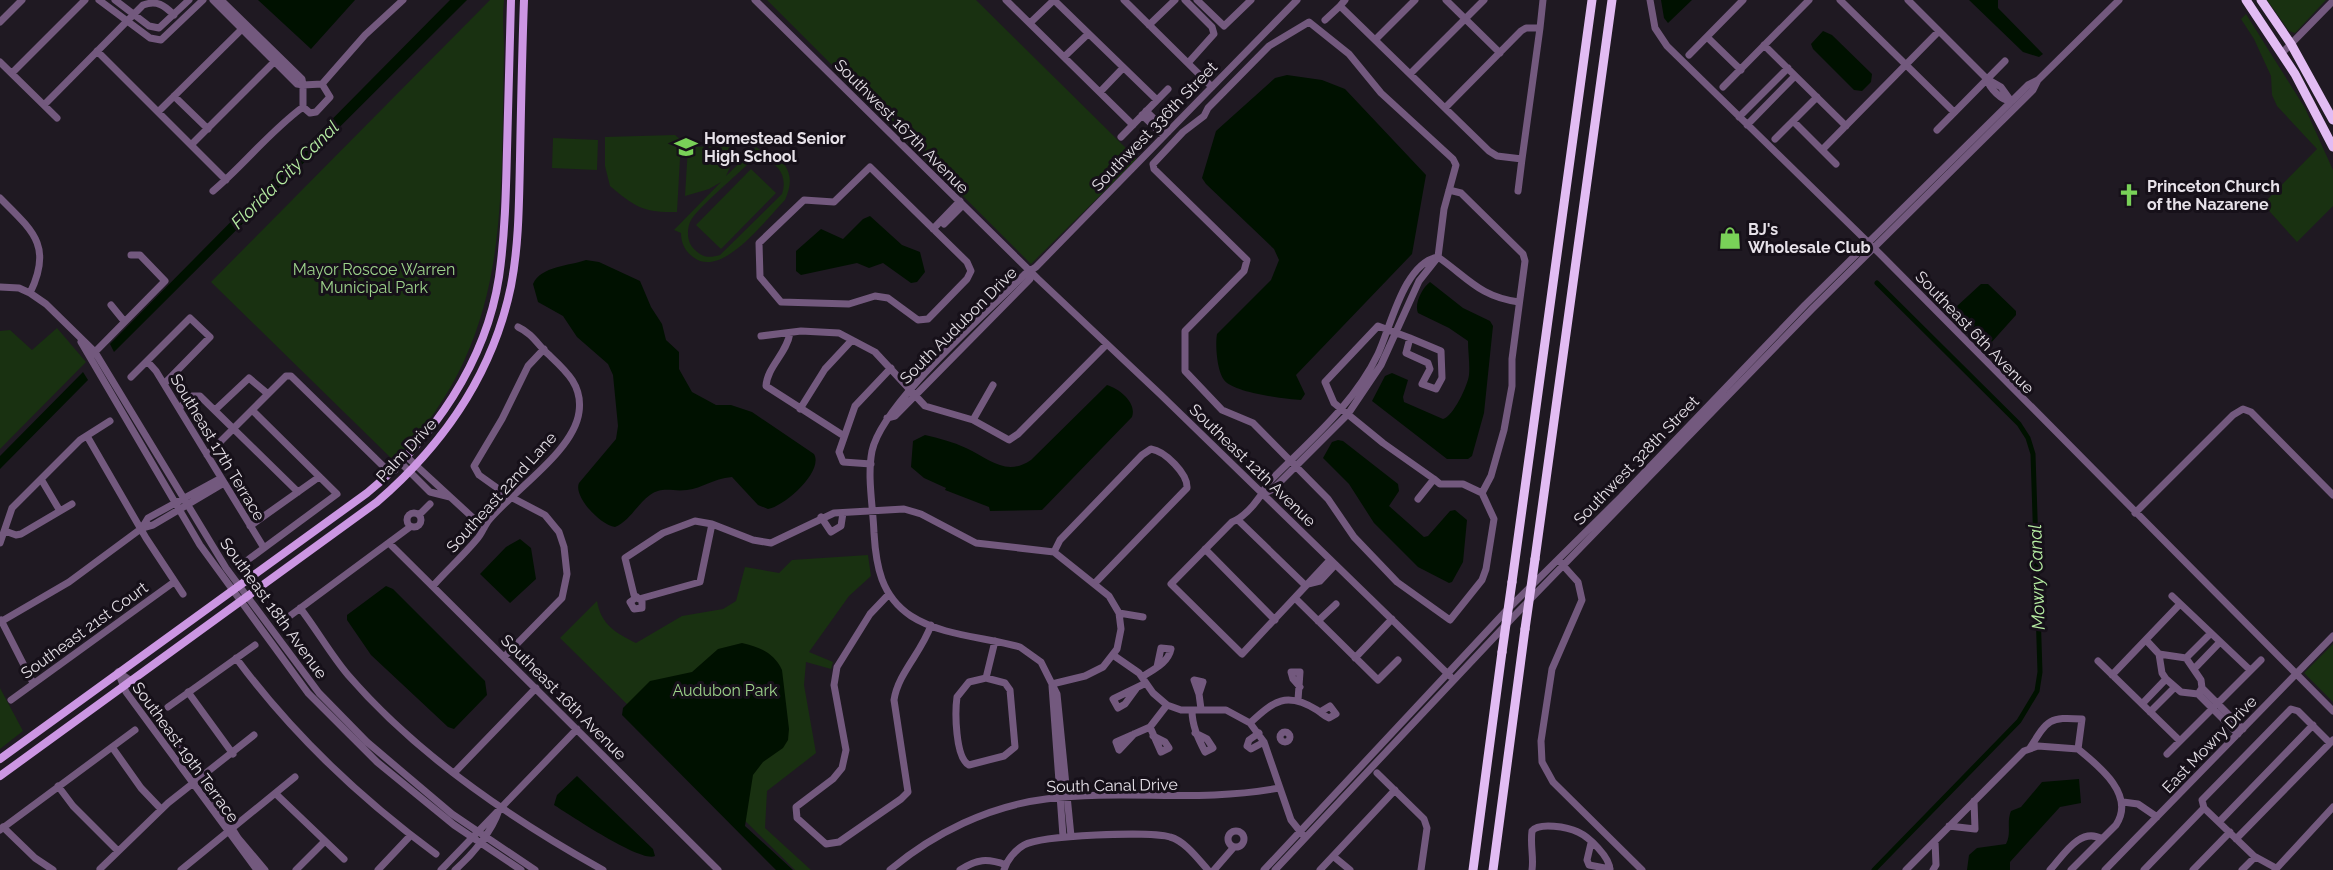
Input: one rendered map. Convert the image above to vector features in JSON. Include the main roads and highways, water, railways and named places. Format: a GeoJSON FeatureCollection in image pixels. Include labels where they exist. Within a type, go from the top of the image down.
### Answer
{"type":"FeatureCollection","features":[{"type":"Feature","properties":{"kind":"highway"},"geometry":{"type":"LineString","coordinates":[[1473,870],[1592,0]]}},
{"type":"Feature","properties":{"kind":"highway"},"geometry":{"type":"LineString","coordinates":[[1493,870],[1612,0]]}},
{"type":"Feature","properties":{"kind":"highway"},"geometry":{"type":"LineString","coordinates":[[2246,0],[2282,53],[2333,147]]}},
{"type":"Feature","properties":{"kind":"highway"},"geometry":{"type":"LineString","coordinates":[[2261,0],[2291,44],[2333,120]]}},
{"type":"Feature","properties":{"kind":"main road","name":"Palm Drive"},"geometry":{"type":"LineString","coordinates":[[0,759],[387,477],[401,464],[441,416],[466,374],[490,314],[499,279],[504,231],[511,0]]}},
{"type":"Feature","properties":{"kind":"main road","name":"Palm Drive"},"geometry":{"type":"LineString","coordinates":[[0,776],[349,523],[413,470],[457,416],[479,378],[502,319],[511,285],[517,230],[524,0]]}},
{"type":"Feature","properties":{"kind":"water"},"geometry":{"type":"Polygon","coordinates":[[[258,0],[355,0],[311,49],[258,0]]]}},
{"type":"Feature","properties":{"kind":"water","name":"Florida City Canal"},"geometry":{"type":"Polygon","coordinates":[[[450,0],[467,0],[114,352],[110,344],[450,0]]]}},
{"type":"Feature","properties":{"kind":"water"},"geometry":{"type":"Polygon","coordinates":[[[1661,0],[1692,0],[1668,23],[1664,18],[1661,0]]]}},
{"type":"Feature","properties":{"kind":"water"},"geometry":{"type":"Polygon","coordinates":[[[1969,0],[1998,0],[1998,8],[2043,54],[2039,57],[2023,52],[1969,0]]]}},
{"type":"Feature","properties":{"kind":"water"},"geometry":{"type":"Polygon","coordinates":[[[1823,31],[1832,35],[1872,74],[1871,82],[1862,91],[1854,90],[1813,49],[1811,44],[1823,31]]]}},
{"type":"Feature","properties":{"kind":"water"},"geometry":{"type":"Polygon","coordinates":[[[1287,75],[1322,80],[1345,89],[1426,175],[1412,254],[1296,375],[1305,394],[1301,400],[1249,392],[1230,385],[1222,376],[1217,358],[1217,334],[1271,280],[1279,260],[1274,249],[1202,178],[1216,131],[1275,78],[1287,75]]]}},
{"type":"Feature","properties":{"kind":"water"},"geometry":{"type":"Polygon","coordinates":[[[870,216],[902,245],[920,252],[925,272],[917,282],[911,283],[883,263],[869,268],[857,263],[801,275],[796,271],[796,251],[821,229],[843,239],[863,219],[870,216]]]}},
{"type":"Feature","properties":{"kind":"water"},"geometry":{"type":"Polygon","coordinates":[[[586,260],[599,262],[640,281],[651,307],[662,324],[666,340],[679,352],[679,369],[692,392],[716,405],[731,405],[752,412],[814,454],[816,461],[813,469],[793,495],[768,509],[758,505],[732,477],[693,489],[655,492],[645,499],[625,521],[615,527],[595,516],[584,502],[578,489],[579,483],[616,439],[618,426],[613,375],[608,364],[577,337],[563,316],[538,302],[533,284],[537,278],[549,270],[586,260]]]}},
{"type":"Feature","properties":{"kind":"water"},"geometry":{"type":"Polygon","coordinates":[[[1430,282],[1463,308],[1490,321],[1493,326],[1484,413],[1472,456],[1468,459],[1447,459],[1372,401],[1385,376],[1392,373],[1408,380],[1403,397],[1404,402],[1443,419],[1451,413],[1463,393],[1469,375],[1468,341],[1449,328],[1418,313],[1417,305],[1420,296],[1430,282]]]}},
{"type":"Feature","properties":{"kind":"water"},"geometry":{"type":"Polygon","coordinates":[[[1981,284],[1988,284],[2016,311],[2016,315],[1990,344],[1956,312],[1956,307],[1981,284]]]}},
{"type":"Feature","properties":{"kind":"water"},"geometry":{"type":"Polygon","coordinates":[[[83,372],[88,380],[0,469],[0,456],[83,372]]]}},
{"type":"Feature","properties":{"kind":"water"},"geometry":{"type":"Polygon","coordinates":[[[1107,385],[1117,390],[1130,402],[1132,417],[1042,510],[990,511],[989,507],[945,490],[946,488],[924,478],[911,467],[913,441],[925,435],[946,440],[1006,467],[1022,465],[1031,460],[1107,385]]]}},
{"type":"Feature","properties":{"kind":"water"},"geometry":{"type":"Polygon","coordinates":[[[1343,441],[1398,484],[1399,491],[1389,506],[1424,537],[1428,536],[1450,511],[1455,510],[1467,520],[1463,562],[1452,582],[1449,583],[1418,567],[1374,523],[1349,484],[1323,458],[1332,442],[1343,441]]]}},
{"type":"Feature","properties":{"kind":"water"},"geometry":{"type":"Polygon","coordinates":[[[520,539],[531,548],[536,579],[510,603],[480,574],[506,547],[520,539]]]}},
{"type":"Feature","properties":{"kind":"water"},"geometry":{"type":"Polygon","coordinates":[[[386,586],[393,589],[485,681],[487,695],[454,729],[448,727],[371,655],[347,620],[347,615],[386,586]]]}},
{"type":"Feature","properties":{"kind":"water"},"geometry":{"type":"Polygon","coordinates":[[[742,643],[766,652],[779,664],[782,670],[789,729],[788,740],[783,748],[763,762],[753,775],[745,826],[793,870],[776,870],[622,715],[623,708],[650,681],[692,672],[718,649],[742,643]]]}},
{"type":"Feature","properties":{"kind":"water"},"geometry":{"type":"Polygon","coordinates":[[[577,776],[653,849],[655,856],[647,856],[621,846],[554,805],[557,795],[577,776]]]}},
{"type":"Feature","properties":{"kind":"water"},"geometry":{"type":"Polygon","coordinates":[[[2079,779],[2081,803],[2060,807],[2010,862],[2010,870],[1967,870],[1969,855],[1977,848],[2006,844],[2011,811],[2021,807],[2042,782],[2079,779]]]}},
{"type":"Feature","properties":{"kind":"waterway","name":"Mowry Canal"},"geometry":{"type":"LineString","coordinates":[[1874,870],[2019,721],[2037,691],[2040,672],[2033,454],[2028,438],[2019,424],[1877,283]]}},
{"type":"Feature","properties":{"kind":"place","name":"Homestead Senior High School"},"geometry":{"type":"Point","coordinates":[686,147]}},
{"type":"Feature","properties":{"kind":"place","name":"Princeton Church of the Nazarene"},"geometry":{"type":"Point","coordinates":[2129,195]}},
{"type":"Feature","properties":{"kind":"place","name":"BJ's Wholesale Club"},"geometry":{"type":"Point","coordinates":[1730,238]}},
{"type":"Feature","properties":{"kind":"park label","name":"Mayor Roscoe Warren Municipal Park"},"geometry":{"type":"Point","coordinates":[374,278]}},
{"type":"Feature","properties":{"kind":"park label","name":"Audubon Park"},"geometry":{"type":"Point","coordinates":[725,690]}}]}
